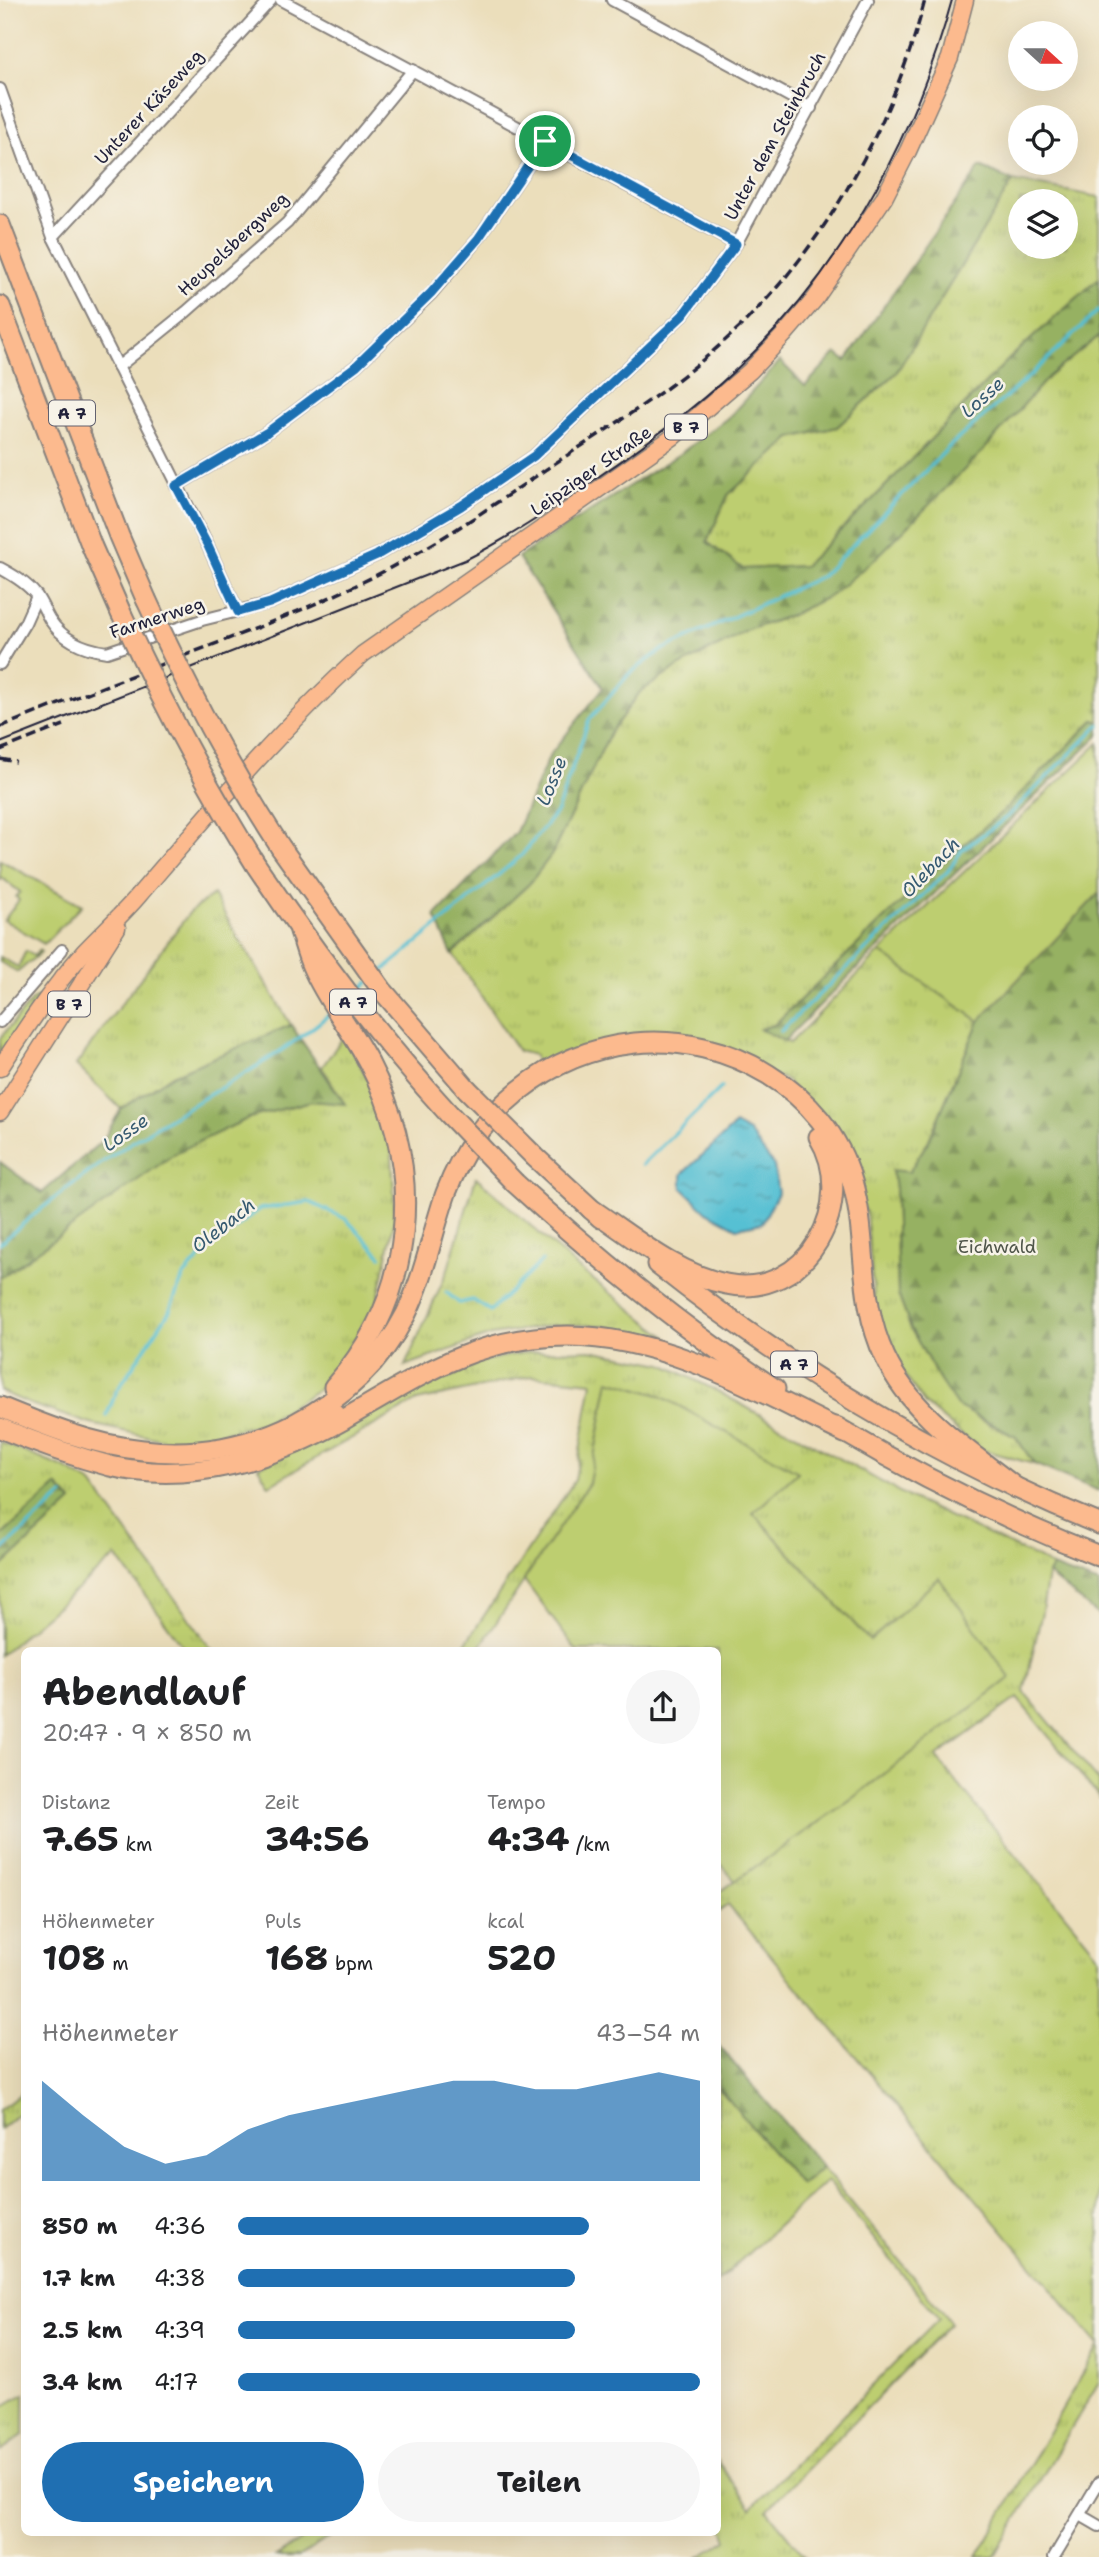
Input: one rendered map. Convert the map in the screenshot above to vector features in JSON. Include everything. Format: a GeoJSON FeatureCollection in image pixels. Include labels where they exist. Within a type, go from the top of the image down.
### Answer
{"type":"FeatureCollection","features":[{"type":"Feature","properties":{"kind":"highway","name":"A 7"},"geometry":{"type":"LineString","coordinates":[[0,225],[118,536],[183,680],[212,734],[281,848],[408,1022],[467,1089],[535,1157],[591,1209],[700,1299],[820,1382],[912,1436],[1016,1488],[1099,1524]]}},
{"type":"Feature","properties":{"kind":"highway","name":"A 7"},"geometry":{"type":"LineString","coordinates":[[0,306],[92,547],[157,691],[188,750],[256,865],[300,931],[316,963],[387,1044],[449,1114],[516,1183],[573,1236],[682,1324],[762,1381],[845,1433],[960,1494],[1099,1556]]}},
{"type":"Feature","properties":{"kind":"highway"},"geometry":{"type":"LineString","coordinates":[[292,1434],[361,1352],[384,1306],[401,1247],[405,1204],[403,1157],[388,1105],[369,1062],[316,963]]}},
{"type":"Feature","properties":{"kind":"highway"},"geometry":{"type":"LineString","coordinates":[[0,1428],[51,1448],[112,1466],[145,1471],[178,1472],[225,1467],[270,1454],[350,1387],[394,1335],[414,1295],[454,1173],[472,1141],[508,1099],[545,1072],[587,1053],[632,1043],[679,1044],[715,1051],[765,1073],[795,1095],[821,1121],[844,1157],[852,1181],[857,1203],[869,1311],[876,1335],[894,1375],[927,1416],[1016,1488]]}},
{"type":"Feature","properties":{"kind":"highway"},"geometry":{"type":"LineString","coordinates":[[292,1434],[357,1394],[394,1350],[422,1298],[454,1195],[469,1161],[500,1117],[527,1093],[557,1074],[607,1055],[642,1050],[678,1052],[721,1061],[761,1080],[790,1101],[823,1144],[833,1172],[830,1217],[816,1246],[807,1257],[782,1275],[752,1285],[725,1284],[694,1273],[591,1209]]}},
{"type":"Feature","properties":{"kind":"highway"},"geometry":{"type":"LineString","coordinates":[[0,1407],[57,1431],[117,1446],[173,1453],[221,1450],[260,1438],[292,1434],[340,1421],[414,1377],[447,1361],[491,1345],[532,1338],[568,1336],[620,1340],[664,1351],[713,1370],[845,1433]]}},
{"type":"Feature","properties":{"kind":"main road","name":"Leipziger Straße"},"geometry":{"type":"LineString","coordinates":[[0,1068],[33,1018],[83,954],[138,896],[274,740],[320,693],[363,654],[673,437],[741,380],[784,335],[815,299],[884,198],[950,58],[965,0]]}},
{"type":"Feature","properties":{"kind":"main road","name":"Leipziger Straße"},"geometry":{"type":"LineString","coordinates":[[0,1112],[138,896]]}},
{"type":"Feature","properties":{"kind":"street","name":"Unterer Käseweg"},"geometry":{"type":"LineString","coordinates":[[53,237],[271,0]]}},
{"type":"Feature","properties":{"kind":"street"},"geometry":{"type":"LineString","coordinates":[[281,0],[736,244]]}},
{"type":"Feature","properties":{"kind":"street"},"geometry":{"type":"LineString","coordinates":[[612,0],[811,108]]}},
{"type":"Feature","properties":{"kind":"street","name":"Unter dem Steinbruch"},"geometry":{"type":"LineString","coordinates":[[270,603],[377,555],[461,506],[534,456],[683,315],[736,244],[868,0]]}},
{"type":"Feature","properties":{"kind":"street","name":"Heupelsbergweg"},"geometry":{"type":"LineString","coordinates":[[118,366],[186,312],[287,223],[413,71]]}},
{"type":"Feature","properties":{"kind":"street"},"geometry":{"type":"LineString","coordinates":[[0,89],[53,237],[238,612]]}},
{"type":"Feature","properties":{"kind":"street"},"geometry":{"type":"LineString","coordinates":[[176,486],[266,433],[356,366],[431,293],[478,239],[545,141]]}},
{"type":"Feature","properties":{"kind":"street","name":"Farmerweg"},"geometry":{"type":"LineString","coordinates":[[0,568],[26,584],[37,596],[52,622],[73,643],[107,652],[202,620],[270,603]]}},
{"type":"Feature","properties":{"kind":"street"},"geometry":{"type":"LineString","coordinates":[[0,664],[25,623],[37,596]]}},
{"type":"Feature","properties":{"kind":"street"},"geometry":{"type":"LineString","coordinates":[[0,1022],[62,950]]}},
{"type":"Feature","properties":{"kind":"street"},"geometry":{"type":"LineString","coordinates":[[1054,2557],[1099,2482]]}},
{"type":"Feature","properties":{"kind":"street"},"geometry":{"type":"LineString","coordinates":[[1080,2515],[1099,2526]]}},
{"type":"Feature","properties":{"kind":"green space"},"geometry":{"type":"Polygon","coordinates":[[[980,167],[1013,181],[896,373],[837,427],[791,438],[728,495],[707,542],[743,569],[804,566],[1010,358],[1099,278],[1099,336],[1048,377],[982,452],[878,556],[832,595],[789,616],[748,630],[680,666],[640,692],[610,733],[552,854],[529,884],[452,954],[435,916],[516,832],[550,755],[603,688],[518,557],[681,453],[730,416],[780,361],[805,386],[836,353],[846,361],[980,167]]]}},
{"type":"Feature","properties":{"kind":"green space"},"geometry":{"type":"Polygon","coordinates":[[[1013,181],[1056,189],[1008,189],[1013,181]]]}},
{"type":"Feature","properties":{"kind":"green space"},"geometry":{"type":"Polygon","coordinates":[[[1008,189],[1008,259],[1078,259],[1078,193],[1099,197],[1099,278],[1010,358],[804,566],[743,569],[707,542],[728,495],[791,438],[837,427],[896,373],[1008,189]]]}},
{"type":"Feature","properties":{"kind":"green space"},"geometry":{"type":"Polygon","coordinates":[[[1099,336],[1099,722],[1094,720],[1002,812],[938,867],[774,1025],[761,1029],[790,1043],[880,952],[979,1021],[929,1140],[909,1172],[892,1171],[895,1188],[898,1294],[911,1329],[940,1381],[977,1418],[1016,1437],[1034,1464],[979,1449],[925,1404],[892,1357],[875,1308],[866,1212],[787,1080],[660,1039],[537,1071],[535,1055],[518,1051],[453,954],[529,884],[552,854],[610,733],[640,692],[680,666],[748,630],[789,616],[832,595],[982,452],[1048,377],[1099,336]]]}},
{"type":"Feature","properties":{"kind":"green space"},"geometry":{"type":"Polygon","coordinates":[[[1094,720],[1099,722],[1099,735],[784,1041],[760,1029],[774,1025],[938,867],[1002,812],[1094,720]]]}},
{"type":"Feature","properties":{"kind":"green space"},"geometry":{"type":"Polygon","coordinates":[[[1099,743],[1099,893],[979,1021],[880,952],[1099,743]]]}},
{"type":"Feature","properties":{"kind":"green space"},"geometry":{"type":"Polygon","coordinates":[[[0,860],[82,905],[44,944],[4,920],[19,900],[16,897],[20,892],[2,878],[0,880],[0,860]]]}},
{"type":"Feature","properties":{"kind":"green space","name":"Eichwald"},"geometry":{"type":"Polygon","coordinates":[[[1099,893],[1099,1491],[1034,1464],[1016,1437],[957,1406],[940,1381],[911,1329],[898,1294],[895,1188],[892,1170],[909,1172],[929,1140],[979,1021],[1099,893]]]}},
{"type":"Feature","properties":{"kind":"green space"},"geometry":{"type":"Polygon","coordinates":[[[213,895],[291,1025],[173,1075],[121,1109],[76,1065],[190,912],[213,895]]]}},
{"type":"Feature","properties":{"kind":"green space"},"geometry":{"type":"Polygon","coordinates":[[[39,950],[41,952],[18,972],[0,962],[0,957],[18,967],[26,951],[34,956],[39,950]]]}},
{"type":"Feature","properties":{"kind":"green space"},"geometry":{"type":"Polygon","coordinates":[[[38,997],[0,1056],[0,1038],[32,1000],[38,997]]]}},
{"type":"Feature","properties":{"kind":"green space"},"geometry":{"type":"Polygon","coordinates":[[[291,1025],[345,1104],[311,1101],[249,1118],[177,1152],[0,1278],[0,1162],[42,1193],[103,1140],[121,1109],[173,1075],[291,1025]]]}},
{"type":"Feature","properties":{"kind":"green space"},"geometry":{"type":"Polygon","coordinates":[[[344,1036],[369,1081],[391,1138],[395,1218],[377,1304],[343,1358],[317,1390],[264,1423],[203,1438],[164,1440],[91,1424],[0,1391],[0,1278],[176,1152],[249,1118],[311,1101],[344,1103],[322,1067],[344,1036]]]}},
{"type":"Feature","properties":{"kind":"green space"},"geometry":{"type":"Polygon","coordinates":[[[476,1177],[577,1267],[668,1338],[597,1325],[553,1325],[491,1335],[405,1366],[447,1272],[476,1177]]]}},
{"type":"Feature","properties":{"kind":"green space"},"geometry":{"type":"Polygon","coordinates":[[[590,1350],[663,1364],[914,1500],[1052,1567],[1048,1574],[1024,1692],[1099,1781],[1099,1797],[1017,1698],[936,1757],[1099,1956],[1099,2345],[728,1905],[721,1910],[721,1891],[854,1797],[1010,1677],[870,1641],[753,1513],[797,1472],[609,1381],[589,1483],[480,1647],[463,1647],[575,1480],[592,1382],[531,1376],[417,1401],[269,1485],[258,1467],[415,1389],[455,1375],[482,1361],[528,1352],[590,1350]]]}},
{"type":"Feature","properties":{"kind":"green space"},"geometry":{"type":"Polygon","coordinates":[[[609,1380],[659,1395],[798,1472],[753,1513],[870,1641],[939,1578],[1010,1678],[854,1797],[735,1881],[721,1865],[721,1647],[574,1647],[524,1580],[589,1483],[609,1380]]]}},
{"type":"Feature","properties":{"kind":"green space"},"geometry":{"type":"Polygon","coordinates":[[[0,1442],[64,1468],[92,1484],[210,1647],[184,1647],[116,1556],[0,1655],[0,1568],[72,1502],[57,1486],[0,1537],[0,1442]]]}},
{"type":"Feature","properties":{"kind":"green space"},"geometry":{"type":"Polygon","coordinates":[[[57,1486],[72,1502],[0,1568],[0,1537],[57,1486]]]}},
{"type":"Feature","properties":{"kind":"green space"},"geometry":{"type":"Polygon","coordinates":[[[1052,1567],[1099,1584],[1099,1616],[1048,1574],[1052,1567]]]}},
{"type":"Feature","properties":{"kind":"green space"},"geometry":{"type":"Polygon","coordinates":[[[721,2049],[822,2167],[801,2185],[721,2091],[721,2049]]]}},
{"type":"Feature","properties":{"kind":"green space"},"geometry":{"type":"Polygon","coordinates":[[[721,2091],[801,2185],[822,2167],[951,2323],[767,2510],[805,2557],[699,2557],[727,2540],[721,2523],[721,2466],[751,2508],[939,2319],[827,2181],[721,2278],[721,2091]]]}},
{"type":"Feature","properties":{"kind":"green space"},"geometry":{"type":"Polygon","coordinates":[[[21,2093],[21,2112],[0,2129],[0,2110],[21,2093]]]}},
{"type":"Feature","properties":{"kind":"green space"},"geometry":{"type":"Polygon","coordinates":[[[1099,2345],[1099,2382],[994,2557],[977,2557],[1099,2345]]]}},
{"type":"Feature","properties":{"kind":"green space"},"geometry":{"type":"Polygon","coordinates":[[[21,2396],[21,2436],[0,2452],[0,2408],[21,2396]]]}},
{"type":"Feature","properties":{"kind":"green space"},"geometry":{"type":"Polygon","coordinates":[[[307,2536],[331,2536],[299,2557],[276,2557],[307,2536]]]}},
{"type":"Feature","properties":{"kind":"water"},"geometry":{"type":"Polygon","coordinates":[[[735,1125],[749,1132],[774,1166],[778,1193],[762,1223],[737,1228],[707,1212],[682,1188],[682,1174],[735,1125]]]}},
{"type":"Feature","properties":{"kind":"waterway","name":"Losse"},"geometry":{"type":"LineString","coordinates":[[378,975],[521,856],[557,811],[589,720],[629,674],[662,650],[822,576],[952,444],[1099,310]]}},
{"type":"Feature","properties":{"kind":"waterway","name":"Olebach"},"geometry":{"type":"LineString","coordinates":[[781,1031],[948,871],[962,850],[1007,817],[1099,725]]}},
{"type":"Feature","properties":{"kind":"waterway","name":"Losse"},"geometry":{"type":"LineString","coordinates":[[356,993],[369,982]]}},
{"type":"Feature","properties":{"kind":"waterway","name":"Losse"},"geometry":{"type":"LineString","coordinates":[[0,1243],[108,1158],[264,1062],[331,1013]]}},
{"type":"Feature","properties":{"kind":"waterway","name":"Olebach"},"geometry":{"type":"LineString","coordinates":[[642,1165],[722,1087]]}},
{"type":"Feature","properties":{"kind":"waterway","name":"Olebach"},"geometry":{"type":"LineString","coordinates":[[107,1415],[116,1392],[169,1312],[183,1277],[208,1249],[260,1209],[309,1202],[346,1219],[381,1256]]}},
{"type":"Feature","properties":{"kind":"waterway","name":"Olebach"},"geometry":{"type":"LineString","coordinates":[[446,1292],[459,1303],[473,1300],[490,1311],[542,1261]]}},
{"type":"Feature","properties":{"kind":"waterway","name":"Olebach"},"geometry":{"type":"LineString","coordinates":[[0,1552],[63,1495]]}},
{"type":"Feature","properties":{"kind":"tram line"},"geometry":{"type":"LineString","coordinates":[[0,743],[465,560],[548,511],[677,420],[735,371],[788,316],[849,234],[899,144],[937,49],[952,0]]}},
{"type":"Feature","properties":{"kind":"railway"},"geometry":{"type":"LineString","coordinates":[[0,727],[280,618],[376,575],[461,526],[682,376],[720,345],[790,272],[848,188],[893,96],[925,0]]}},
{"type":"Feature","properties":{"kind":"railway"},"geometry":{"type":"LineString","coordinates":[[0,750],[64,725]]}},
{"type":"Feature","properties":{"kind":"railway"},"geometry":{"type":"LineString","coordinates":[[0,759],[16,762]]}},
{"type":"Feature","properties":{"kind":"route"},"geometry":{"type":"LineString","coordinates":[[545,141],[736,244],[683,315],[534,456],[461,506],[377,555],[270,603],[238,612],[208,546],[176,486],[266,433],[356,366],[431,293],[478,239],[545,141]]}}]}
